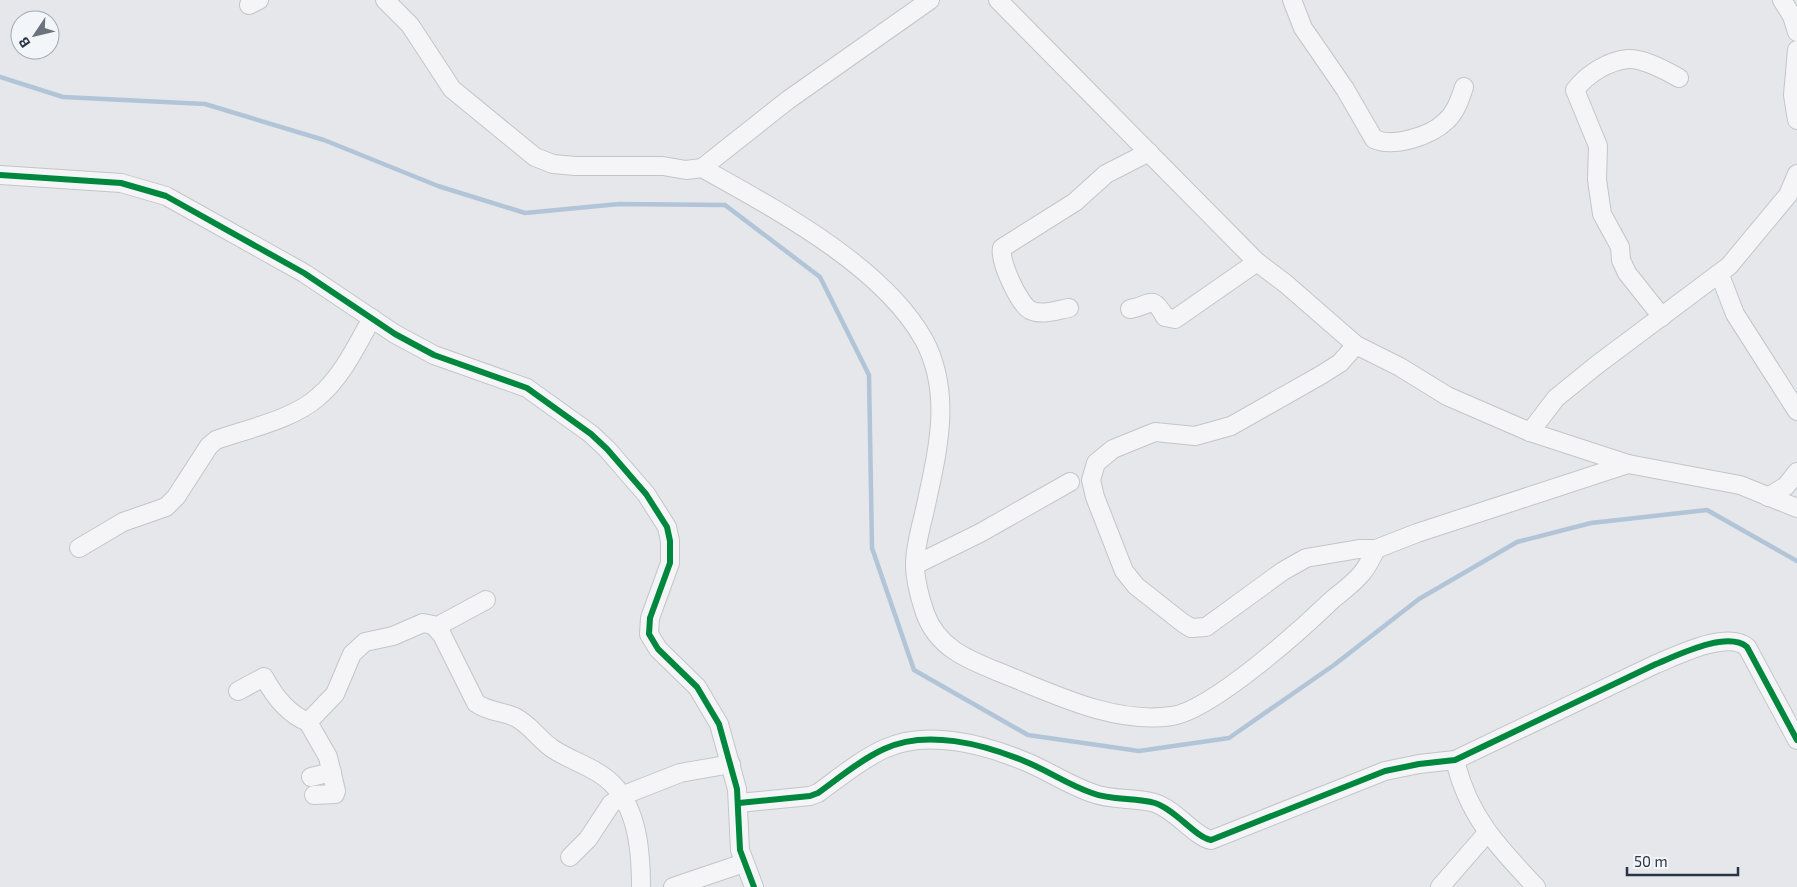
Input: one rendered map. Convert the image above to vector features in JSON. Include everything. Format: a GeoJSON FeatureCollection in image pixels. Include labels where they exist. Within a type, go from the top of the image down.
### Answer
{"type":"FeatureCollection","features":[{"type":"Feature","properties":{"kind":"street"},"geometry":{"type":"LineString","coordinates":[[386,0],[410,25],[452,89],[535,157],[553,164],[575,166],[663,166],[686,170],[702,168],[788,100],[930,0]]}},
{"type":"Feature","properties":{"kind":"street"},"geometry":{"type":"LineString","coordinates":[[998,0],[1257,262],[1286,284],[1356,345],[1400,367],[1447,396],[1530,432],[1628,464],[1740,485],[1797,508]]}},
{"type":"Feature","properties":{"kind":"street"},"geometry":{"type":"LineString","coordinates":[[1292,0],[1303,28],[1346,89],[1374,139],[1383,143],[1402,142],[1436,129],[1447,121],[1458,105],[1464,86]]}},
{"type":"Feature","properties":{"kind":"street"},"geometry":{"type":"LineString","coordinates":[[1782,0],[1792,16],[1797,32]]}},
{"type":"Feature","properties":{"kind":"street"},"geometry":{"type":"LineString","coordinates":[[1797,50],[1793,95],[1797,119]]}},
{"type":"Feature","properties":{"kind":"street"},"geometry":{"type":"LineString","coordinates":[[1662,317],[1627,273],[1621,260],[1620,247],[1602,214],[1597,180],[1598,146],[1575,90],[1591,74],[1611,64],[1630,58],[1666,71],[1679,78]]}},
{"type":"Feature","properties":{"kind":"street"},"geometry":{"type":"LineString","coordinates":[[1068,308],[1043,312],[1029,309],[1023,303],[1004,265],[1001,255],[1002,248],[1075,202],[1106,174],[1149,152]]}},
{"type":"Feature","properties":{"kind":"street"},"geometry":{"type":"LineString","coordinates":[[702,168],[782,213],[863,271],[901,307],[923,339],[938,375],[941,418],[938,449],[915,565],[926,617],[933,631],[949,648],[989,668],[1088,706],[1132,715],[1157,717],[1185,713],[1216,695],[1270,655],[1362,573],[1376,549]]}},
{"type":"Feature","properties":{"kind":"street"},"geometry":{"type":"LineString","coordinates":[[1530,432],[1556,398],[1720,275],[1744,251],[1788,194],[1797,174]]}},
{"type":"Feature","properties":{"kind":"street"},"geometry":{"type":"LineString","coordinates":[[0,175],[121,183],[166,196],[304,273],[372,318],[434,355],[512,381],[534,392],[591,434],[616,459],[646,494],[667,527],[671,552],[668,573],[650,618],[649,634],[658,649],[697,687],[719,724],[731,764],[739,804],[738,837],[744,863],[754,887]]}},
{"type":"Feature","properties":{"kind":"street"},"geometry":{"type":"LineString","coordinates":[[1130,309],[1152,302],[1156,303],[1165,317],[1175,319],[1257,262]]}},
{"type":"Feature","properties":{"kind":"street"},"geometry":{"type":"LineString","coordinates":[[1720,275],[1735,314],[1797,411]]}},
{"type":"Feature","properties":{"kind":"street"},"geometry":{"type":"LineString","coordinates":[[80,548],[124,522],[166,507],[176,497],[209,446],[216,440],[300,409],[320,397],[338,374],[372,318]]}},
{"type":"Feature","properties":{"kind":"street"},"geometry":{"type":"LineString","coordinates":[[1356,345],[1340,363],[1322,375],[1223,430],[1195,436],[1155,432],[1114,449],[1096,463],[1091,480],[1103,520],[1128,578],[1153,600],[1191,628],[1206,627],[1283,571],[1306,558],[1359,549],[1376,549],[1417,533],[1628,464]]}},
{"type":"Feature","properties":{"kind":"street"},"geometry":{"type":"LineString","coordinates":[[1768,497],[1786,486],[1797,472]]}},
{"type":"Feature","properties":{"kind":"street"},"geometry":{"type":"LineString","coordinates":[[915,565],[980,532],[1070,482]]}},
{"type":"Feature","properties":{"kind":"street"},"geometry":{"type":"LineString","coordinates":[[436,627],[486,600]]}},
{"type":"Feature","properties":{"kind":"street"},"geometry":{"type":"LineString","coordinates":[[308,722],[335,694],[349,660],[360,646],[375,638],[393,636],[418,624],[428,623],[436,627],[476,703],[486,709],[516,718],[528,725],[550,748],[601,774],[624,795],[639,849],[641,887]]}},
{"type":"Feature","properties":{"kind":"street"},"geometry":{"type":"LineString","coordinates":[[739,804],[810,796],[818,793],[884,749],[909,742],[953,741],[992,749],[1014,757],[1094,794],[1155,803],[1176,814],[1201,836],[1211,840],[1385,771],[1419,764],[1455,760],[1656,664],[1716,642],[1738,642],[1747,647],[1797,740]]}},
{"type":"Feature","properties":{"kind":"street"},"geometry":{"type":"LineString","coordinates":[[238,691],[264,677],[285,706],[300,719],[308,722],[323,745],[332,772],[335,794],[314,795]]}},
{"type":"Feature","properties":{"kind":"street"},"geometry":{"type":"LineString","coordinates":[[1455,760],[1465,794],[1487,833],[1536,887]]}},
{"type":"Feature","properties":{"kind":"street"},"geometry":{"type":"LineString","coordinates":[[570,857],[588,839],[611,804],[624,795],[680,773],[731,764]]}},
{"type":"Feature","properties":{"kind":"street"},"geometry":{"type":"LineString","coordinates":[[311,776],[332,772]]}},
{"type":"Feature","properties":{"kind":"street"},"geometry":{"type":"LineString","coordinates":[[1440,887],[1487,833]]}},
{"type":"Feature","properties":{"kind":"street"},"geometry":{"type":"LineString","coordinates":[[673,887],[744,863]]}},
{"type":"Feature","properties":{"kind":"waterway"},"geometry":{"type":"LineString","coordinates":[[0,77],[63,97],[205,104],[324,140],[438,186],[525,213],[619,204],[725,205],[820,277],[869,375],[872,548],[914,670],[1028,735],[1139,751],[1229,738],[1334,665],[1419,599],[1517,542],[1591,523],[1707,510],[1797,561]]}},
{"type":"Feature","properties":{"kind":"cycle path"},"geometry":{"type":"LineString","coordinates":[[0,175],[121,183],[166,196],[304,273],[395,334],[434,355],[527,388],[591,434],[607,449],[646,494],[667,527],[670,541],[670,563],[650,618],[649,634],[658,649],[697,687],[719,724],[737,789],[740,850],[754,887]]}},
{"type":"Feature","properties":{"kind":"cycle path"},"geometry":{"type":"LineString","coordinates":[[739,803],[810,796],[818,793],[875,753],[900,743],[918,740],[954,741],[973,744],[1008,755],[1033,765],[1083,790],[1100,795],[1140,800],[1163,806],[1198,834],[1211,840],[1385,771],[1419,764],[1455,760],[1656,664],[1702,646],[1727,641],[1747,647],[1797,740]]}}]}
